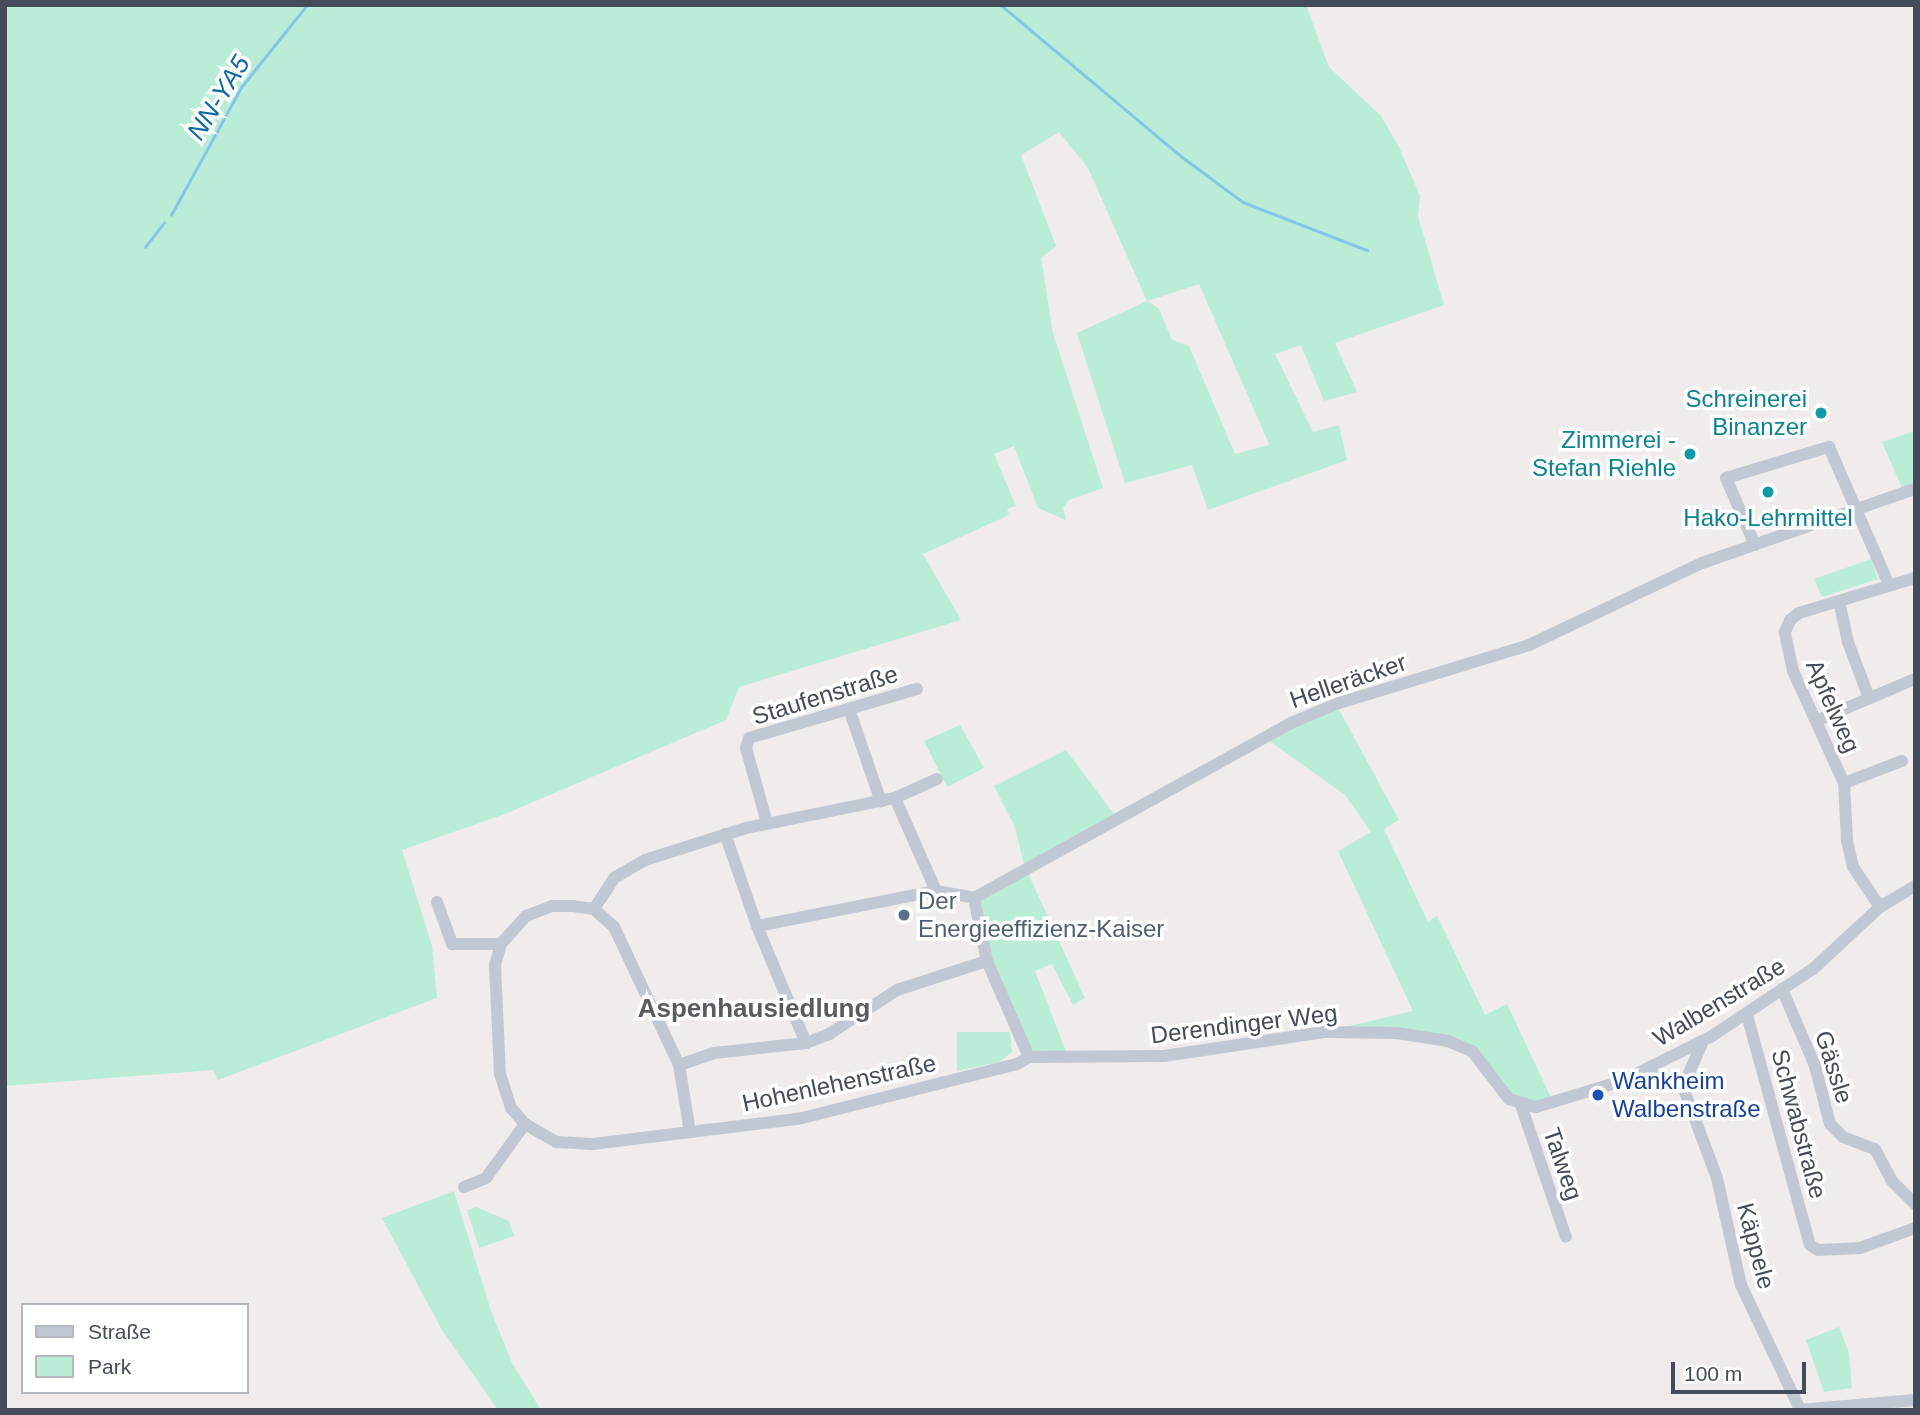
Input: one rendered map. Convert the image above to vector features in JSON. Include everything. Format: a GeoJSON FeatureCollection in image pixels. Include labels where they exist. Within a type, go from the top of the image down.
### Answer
{"type":"FeatureCollection","features":[{"type":"Feature","properties":{"kind":"street"},"geometry":{"type":"LineString","coordinates":[[1755,545],[1726,478],[1829,447],[1889,585]]}},
{"type":"Feature","properties":{"kind":"street","name":"Helleräcker"},"geometry":{"type":"LineString","coordinates":[[974,898],[1291,723],[1529,645],[1702,563],[1911,493]]}},
{"type":"Feature","properties":{"kind":"street","name":"Apfelweg"},"geometry":{"type":"LineString","coordinates":[[1880,907],[1849,854],[1844,783],[1793,671],[1785,632],[1799,613],[1915,578]]}},
{"type":"Feature","properties":{"kind":"street"},"geometry":{"type":"LineString","coordinates":[[1839,601],[1848,642],[1869,698]]}},
{"type":"Feature","properties":{"kind":"street"},"geometry":{"type":"LineString","coordinates":[[1816,721],[1915,679]]}},
{"type":"Feature","properties":{"kind":"street","name":"Staufenstraße"},"geometry":{"type":"LineString","coordinates":[[767,823],[746,743],[917,689]]}},
{"type":"Feature","properties":{"kind":"street"},"geometry":{"type":"LineString","coordinates":[[849,709],[881,802]]}},
{"type":"Feature","properties":{"kind":"street"},"geometry":{"type":"LineString","coordinates":[[1844,783],[1902,761]]}},
{"type":"Feature","properties":{"kind":"street"},"geometry":{"type":"LineString","coordinates":[[594,909],[607,886],[629,867],[725,834],[767,823],[895,798],[937,779]]}},
{"type":"Feature","properties":{"kind":"street"},"geometry":{"type":"LineString","coordinates":[[895,798],[936,891]]}},
{"type":"Feature","properties":{"kind":"street"},"geometry":{"type":"LineString","coordinates":[[725,834],[757,926],[806,1043]]}},
{"type":"Feature","properties":{"kind":"street","name":"Walbenstraße"},"geometry":{"type":"LineString","coordinates":[[1521,1105],[1536,1107],[1645,1070],[1703,1041],[1747,1015],[1813,969],[1880,907],[1915,886]]}},
{"type":"Feature","properties":{"kind":"street"},"geometry":{"type":"LineString","coordinates":[[757,926],[936,891],[974,898],[987,961],[1029,1057]]}},
{"type":"Feature","properties":{"kind":"street"},"geometry":{"type":"LineString","coordinates":[[437,902],[452,944],[501,944]]}},
{"type":"Feature","properties":{"kind":"street"},"geometry":{"type":"LineString","coordinates":[[464,1187],[486,1178],[525,1124],[507,1101],[500,1074],[495,965],[501,944],[526,916],[541,908],[594,909],[614,927],[679,1065],[690,1132]]}},
{"type":"Feature","properties":{"kind":"street"},"geometry":{"type":"LineString","coordinates":[[679,1065],[714,1053],[806,1043],[829,1034],[897,990],[987,961]]}},
{"type":"Feature","properties":{"kind":"street","name":"Gässle"},"geometry":{"type":"LineString","coordinates":[[1782,989],[1815,1066],[1830,1124],[1843,1137],[1875,1149],[1892,1181],[1915,1204]]}},
{"type":"Feature","properties":{"kind":"street","name":"Schwabstraße"},"geometry":{"type":"LineString","coordinates":[[1747,1015],[1810,1245],[1818,1250],[1860,1248],[1915,1228]]}},
{"type":"Feature","properties":{"kind":"street","name":"Derendinger Weg"},"geometry":{"type":"LineString","coordinates":[[1029,1057],[1164,1056],[1324,1032],[1397,1033],[1448,1041],[1472,1051],[1509,1098],[1521,1105]]}},
{"type":"Feature","properties":{"kind":"street"},"geometry":{"type":"LineString","coordinates":[[1645,1070],[1683,1087],[1703,1041]]}},
{"type":"Feature","properties":{"kind":"street","name":"Hohenlehenstraße"},"geometry":{"type":"LineString","coordinates":[[525,1124],[571,1145],[798,1119],[1017,1064],[1029,1057]]}},
{"type":"Feature","properties":{"kind":"street","name":"Käppele"},"geometry":{"type":"LineString","coordinates":[[1683,1087],[1717,1178],[1741,1285],[1800,1410]]}},
{"type":"Feature","properties":{"kind":"street","name":"Talweg"},"geometry":{"type":"LineString","coordinates":[[1521,1105],[1566,1237]]}},
{"type":"Feature","properties":{"kind":"street"},"geometry":{"type":"LineString","coordinates":[[1800,1410],[1915,1400]]}},
{"type":"Feature","properties":{"kind":"green space"},"geometry":{"type":"Polygon","coordinates":[[[5,5],[1306,5],[1329,67],[1381,116],[1399,147],[1420,196],[1418,216],[1444,305],[1335,343],[1357,392],[1324,401],[1301,345],[1275,354],[1313,432],[1339,425],[1347,460],[1208,510],[1192,465],[1125,483],[1077,333],[1147,301],[1088,168],[1059,132],[1021,155],[1056,246],[1041,258],[1053,333],[1103,488],[1069,500],[1063,508],[1066,520],[1038,508],[1014,446],[994,454],[1016,506],[1007,509],[1009,515],[923,554],[961,620],[739,687],[726,720],[505,814],[402,850],[432,946],[437,998],[218,1080],[213,1070],[5,1086],[5,5]],[[1199,284],[1148,301],[1159,309],[1172,340],[1189,346],[1235,454],[1269,445],[1199,284]]]}},
{"type":"Feature","properties":{"kind":"green space"},"geometry":{"type":"Polygon","coordinates":[[[1915,431],[1915,496],[1911,497],[1905,495],[1882,442],[1915,431]]]}},
{"type":"Feature","properties":{"kind":"green space"},"geometry":{"type":"Polygon","coordinates":[[[1871,559],[1878,579],[1822,597],[1814,579],[1871,559]]]}},
{"type":"Feature","properties":{"kind":"green space"},"geometry":{"type":"Polygon","coordinates":[[[1336,704],[1399,820],[1384,829],[1428,922],[1437,916],[1485,1015],[1507,1004],[1553,1102],[1521,1105],[1472,1051],[1448,1041],[1324,1032],[1413,1011],[1338,851],[1371,832],[1345,795],[1264,737],[1336,704]]]}},
{"type":"Feature","properties":{"kind":"green space"},"geometry":{"type":"Polygon","coordinates":[[[960,725],[984,768],[947,787],[924,741],[960,725]]]}},
{"type":"Feature","properties":{"kind":"green space"},"geometry":{"type":"Polygon","coordinates":[[[1066,750],[1117,818],[1026,869],[1085,998],[1073,1005],[1052,964],[1035,971],[1068,1057],[1029,1057],[987,961],[974,898],[1025,869],[1015,827],[994,786],[1066,750]]]}},
{"type":"Feature","properties":{"kind":"green space"},"geometry":{"type":"Polygon","coordinates":[[[957,1032],[1010,1032],[1012,1052],[999,1062],[957,1071],[957,1032]]]}},
{"type":"Feature","properties":{"kind":"green space"},"geometry":{"type":"Polygon","coordinates":[[[454,1191],[491,1311],[512,1363],[541,1410],[498,1410],[442,1330],[382,1218],[454,1191]]]}},
{"type":"Feature","properties":{"kind":"green space"},"geometry":{"type":"Polygon","coordinates":[[[476,1207],[509,1221],[514,1236],[479,1248],[467,1210],[476,1207]]]}},
{"type":"Feature","properties":{"kind":"green space"},"geometry":{"type":"Polygon","coordinates":[[[1839,1327],[1849,1353],[1852,1388],[1824,1392],[1806,1340],[1839,1327]]]}},
{"type":"Feature","properties":{"kind":"waterway","name":"NN-YA5"},"geometry":{"type":"LineString","coordinates":[[171,215],[242,86],[307,5]]}},
{"type":"Feature","properties":{"kind":"waterway"},"geometry":{"type":"LineString","coordinates":[[1001,5],[1181,156],[1243,202],[1367,250]]}},
{"type":"Feature","properties":{"kind":"waterway"},"geometry":{"type":"LineString","coordinates":[[145,247],[164,223]]}},
{"type":"Feature","properties":{"kind":"place","name":"Schreinerei Binanzer"},"geometry":{"type":"Point","coordinates":[1821,413]}},
{"type":"Feature","properties":{"kind":"place","name":"Zimmerei - Stefan Riehle"},"geometry":{"type":"Point","coordinates":[1690,454]}},
{"type":"Feature","properties":{"kind":"place","name":"Hako-Lehrmittel"},"geometry":{"type":"Point","coordinates":[1768,492]}},
{"type":"Feature","properties":{"kind":"place","name":"Der Energieeffizienz-Kaiser"},"geometry":{"type":"Point","coordinates":[904,915]}},
{"type":"Feature","properties":{"kind":"place","name":"Wankheim Walbenstraße"},"geometry":{"type":"Point","coordinates":[1598,1095]}},
{"type":"Feature","properties":{"kind":"district","name":"Aspenhausiedlung"},"geometry":{"type":"Point","coordinates":[754,1009]}}]}
